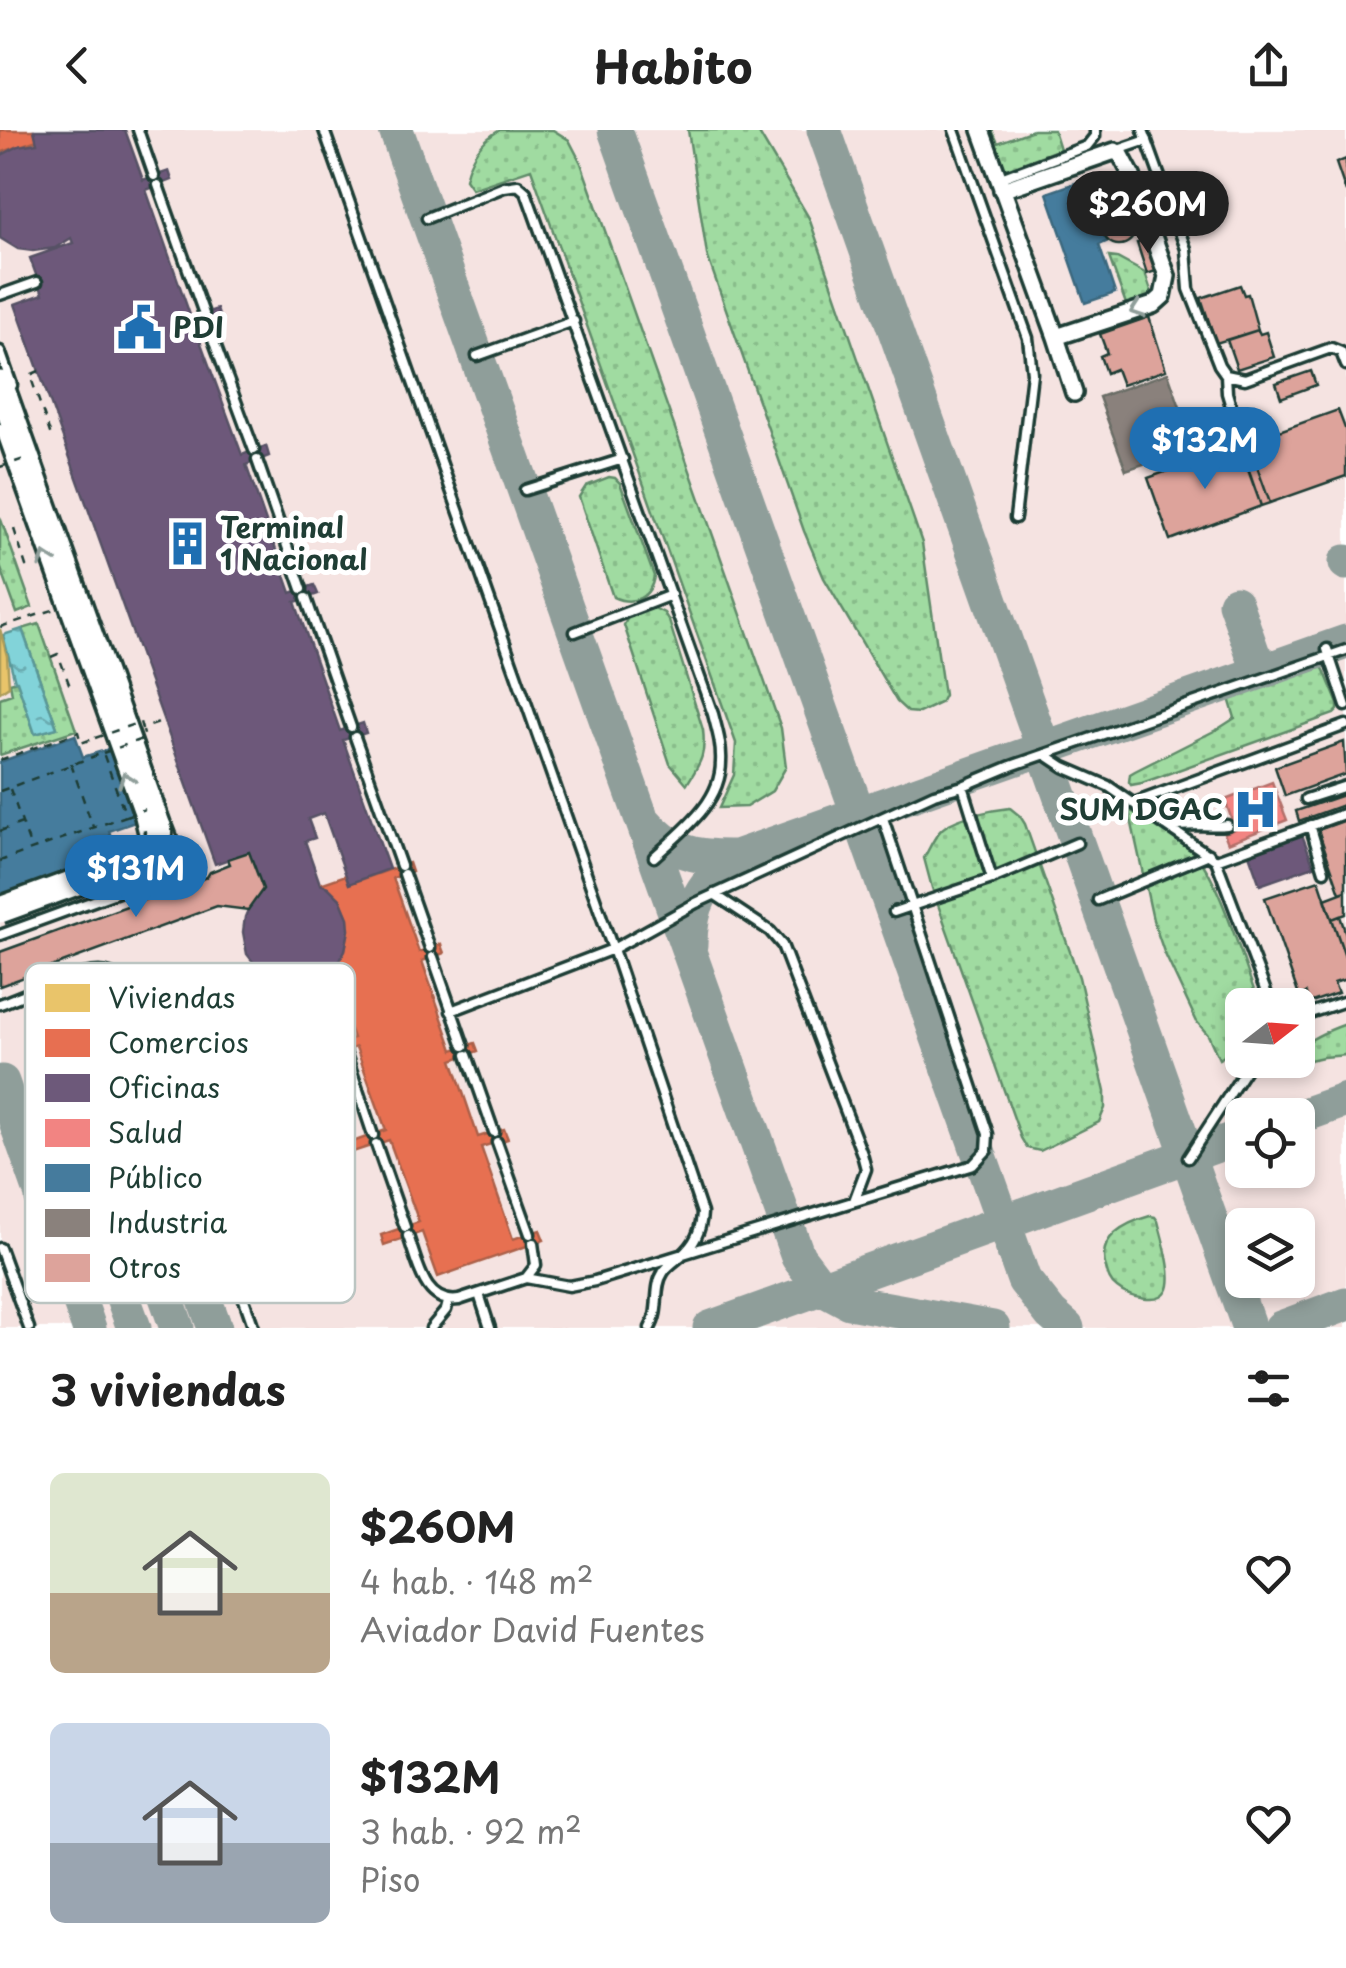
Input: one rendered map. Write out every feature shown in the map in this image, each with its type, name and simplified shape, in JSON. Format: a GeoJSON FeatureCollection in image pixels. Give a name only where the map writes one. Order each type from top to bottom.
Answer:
{"type":"FeatureCollection","features":[{"type":"Feature","properties":{"kind":"highway"},"geometry":{"type":"LineString","coordinates":[[0,910],[137,860],[156,846],[160,834],[132,734],[27,458],[6,386]]}},
{"type":"Feature","properties":{"kind":"street"},"geometry":{"type":"LineString","coordinates":[[980,130],[1074,394]]}},
{"type":"Feature","properties":{"kind":"street"},"geometry":{"type":"LineString","coordinates":[[1000,184],[1120,156],[1165,268],[1166,290],[1152,305],[1056,337]]}},
{"type":"Feature","properties":{"kind":"lane"},"geometry":{"type":"LineString","coordinates":[[138,130],[531,1239],[536,1265],[526,1278]]}},
{"type":"Feature","properties":{"kind":"lane"},"geometry":{"type":"LineString","coordinates":[[324,130],[613,948],[702,1213],[698,1236],[660,1277],[658,1310],[650,1328]]}},
{"type":"Feature","properties":{"kind":"lane"},"geometry":{"type":"LineString","coordinates":[[954,130],[1028,338],[1032,372],[1016,518]]}},
{"type":"Feature","properties":{"kind":"lane"},"geometry":{"type":"LineString","coordinates":[[1000,184],[1087,146],[1095,130]]}},
{"type":"Feature","properties":{"kind":"lane"},"geometry":{"type":"LineString","coordinates":[[1143,130],[1186,249],[1189,288],[1218,366],[1226,375],[1244,378],[1331,348],[1341,352],[1346,366]]}},
{"type":"Feature","properties":{"kind":"lane"},"geometry":{"type":"LineString","coordinates":[[1120,156],[1147,140]]}},
{"type":"Feature","properties":{"kind":"lane"},"geometry":{"type":"LineString","coordinates":[[427,218],[504,187],[521,186],[574,320],[720,741],[720,776],[706,808],[654,858]]}},
{"type":"Feature","properties":{"kind":"lane"},"geometry":{"type":"LineString","coordinates":[[0,295],[37,282]]}},
{"type":"Feature","properties":{"kind":"lane"},"geometry":{"type":"LineString","coordinates":[[477,356],[574,320]]}},
{"type":"Feature","properties":{"kind":"lane"},"geometry":{"type":"LineString","coordinates":[[0,351],[6,386]]}},
{"type":"Feature","properties":{"kind":"lane"},"geometry":{"type":"LineString","coordinates":[[1226,375],[1227,393],[1238,426]]}},
{"type":"Feature","properties":{"kind":"lane"},"geometry":{"type":"LineString","coordinates":[[0,428],[147,846],[139,871],[114,895]]}},
{"type":"Feature","properties":{"kind":"lane"},"geometry":{"type":"LineString","coordinates":[[525,490],[623,459]]}},
{"type":"Feature","properties":{"kind":"lane"},"geometry":{"type":"LineString","coordinates":[[575,632],[671,595]]}},
{"type":"Feature","properties":{"kind":"lane"},"geometry":{"type":"LineString","coordinates":[[0,935],[165,875],[179,856],[97,626]]}},
{"type":"Feature","properties":{"kind":"lane"},"geometry":{"type":"LineString","coordinates":[[451,1011],[613,948],[714,894],[934,794],[1328,652],[1346,650]]}},
{"type":"Feature","properties":{"kind":"lane"},"geometry":{"type":"LineString","coordinates":[[1328,652],[1346,706]]}},
{"type":"Feature","properties":{"kind":"lane"},"geometry":{"type":"LineString","coordinates":[[1134,803],[1346,724]]}},
{"type":"Feature","properties":{"kind":"lane"},"geometry":{"type":"LineString","coordinates":[[1046,755],[1108,786],[1213,857],[1264,988]]}},
{"type":"Feature","properties":{"kind":"lane"},"geometry":{"type":"LineString","coordinates":[[964,786],[992,878]]}},
{"type":"Feature","properties":{"kind":"lane"},"geometry":{"type":"LineString","coordinates":[[1306,799],[1346,786]]}},
{"type":"Feature","properties":{"kind":"lane"},"geometry":{"type":"LineString","coordinates":[[1098,900],[1346,812]]}},
{"type":"Feature","properties":{"kind":"lane"},"geometry":{"type":"LineString","coordinates":[[355,1083],[427,1288],[448,1302],[526,1278],[569,1286],[595,1281],[973,1165],[987,1150],[988,1134],[882,818]]}},
{"type":"Feature","properties":{"kind":"lane"},"geometry":{"type":"LineString","coordinates":[[1170,827],[1226,825]]}},
{"type":"Feature","properties":{"kind":"lane"},"geometry":{"type":"LineString","coordinates":[[1310,826],[1324,871]]}},
{"type":"Feature","properties":{"kind":"lane"},"geometry":{"type":"LineString","coordinates":[[894,912],[1077,843]]}},
{"type":"Feature","properties":{"kind":"lane"},"geometry":{"type":"LineString","coordinates":[[714,894],[770,931],[782,945],[862,1154],[866,1169],[854,1201]]}},
{"type":"Feature","properties":{"kind":"lane"},"geometry":{"type":"LineString","coordinates":[[0,1004],[25,995]]}},
{"type":"Feature","properties":{"kind":"lane"},"geometry":{"type":"LineString","coordinates":[[1315,1012],[1346,1001]]}},
{"type":"Feature","properties":{"kind":"lane"},"geometry":{"type":"LineString","coordinates":[[1188,1158],[1240,1078]]}},
{"type":"Feature","properties":{"kind":"lane"},"geometry":{"type":"LineString","coordinates":[[0,1248],[28,1328]]}},
{"type":"Feature","properties":{"kind":"lane"},"geometry":{"type":"LineString","coordinates":[[479,1294],[490,1328]]}},
{"type":"Feature","properties":{"kind":"lane"},"geometry":{"type":"LineString","coordinates":[[431,1328],[448,1302]]}},
{"type":"Feature","properties":{"kind":"lane"},"geometry":{"type":"LineString","coordinates":[[245,1303],[254,1328]]}},
{"type":"Feature","properties":{"kind":"path"},"geometry":{"type":"LineString","coordinates":[[39,371],[30,375],[51,436]]}},
{"type":"Feature","properties":{"kind":"path"},"geometry":{"type":"LineString","coordinates":[[0,467],[27,458]]}},
{"type":"Feature","properties":{"kind":"path"},"geometry":{"type":"LineString","coordinates":[[14,529],[26,566],[20,568]]}},
{"type":"Feature","properties":{"kind":"path"},"geometry":{"type":"LineString","coordinates":[[0,627],[63,607]]}},
{"type":"Feature","properties":{"kind":"path"},"geometry":{"type":"LineString","coordinates":[[52,657],[58,654],[71,689]]}},
{"type":"Feature","properties":{"kind":"path"},"geometry":{"type":"LineString","coordinates":[[0,791],[103,752],[164,721]]}},
{"type":"Feature","properties":{"kind":"path"},"geometry":{"type":"LineString","coordinates":[[0,760],[78,732],[82,743],[132,734]]}},
{"type":"Feature","properties":{"kind":"path"},"geometry":{"type":"LineString","coordinates":[[103,752],[126,816]]}},
{"type":"Feature","properties":{"kind":"path"},"geometry":{"type":"LineString","coordinates":[[71,764],[94,828]]}},
{"type":"Feature","properties":{"kind":"path"},"geometry":{"type":"LineString","coordinates":[[10,788],[32,850]]}},
{"type":"Feature","properties":{"kind":"path"},"geometry":{"type":"LineString","coordinates":[[0,861],[145,810]]}},
{"type":"Feature","properties":{"kind":"path"},"geometry":{"type":"LineString","coordinates":[[0,831],[22,823]]}},
{"type":"Feature","properties":{"kind":"shaded area"},"geometry":{"type":"Polygon","coordinates":[[[0,130],[1346,130],[1346,1328],[0,1328],[0,130]]]}},
{"type":"Feature","properties":{"kind":"green space"},"geometry":{"type":"Polygon","coordinates":[[[500,130],[553,130],[569,140],[581,163],[781,728],[786,767],[772,791],[746,807],[719,808],[734,775],[736,743],[531,169],[472,189],[465,179],[477,150],[500,130]]]}},
{"type":"Feature","properties":{"kind":"green space"},"geometry":{"type":"Polygon","coordinates":[[[688,130],[757,130],[809,218],[922,543],[944,695],[940,703],[919,713],[908,712],[897,702],[824,578],[804,531],[707,255],[688,130]]]}},
{"type":"Feature","properties":{"kind":"green space"},"geometry":{"type":"Polygon","coordinates":[[[992,130],[998,143],[1033,130],[1054,130],[1060,149],[1004,170],[990,135],[992,130]]]}},
{"type":"Feature","properties":{"kind":"green space"},"geometry":{"type":"Polygon","coordinates":[[[1109,257],[1145,273],[1153,297],[1126,304],[1109,257]]]}},
{"type":"Feature","properties":{"kind":"green space"},"geometry":{"type":"Polygon","coordinates":[[[609,477],[620,483],[654,576],[645,595],[634,600],[613,597],[579,497],[586,486],[609,477]]]}},
{"type":"Feature","properties":{"kind":"green space"},"geometry":{"type":"Polygon","coordinates":[[[0,517],[32,607],[17,613],[0,566],[0,517]]]}},
{"type":"Feature","properties":{"kind":"green space"},"geometry":{"type":"Polygon","coordinates":[[[654,608],[669,621],[703,730],[701,759],[687,784],[670,764],[624,625],[629,615],[654,608]]]}},
{"type":"Feature","properties":{"kind":"green space"},"geometry":{"type":"Polygon","coordinates":[[[39,624],[76,730],[0,755],[0,698],[12,694],[10,683],[17,681],[35,734],[57,728],[22,629],[39,624]]]}},
{"type":"Feature","properties":{"kind":"green space"},"geometry":{"type":"Polygon","coordinates":[[[1317,667],[1324,670],[1338,704],[1334,714],[1142,783],[1129,782],[1130,774],[1235,718],[1229,698],[1317,667]]]}},
{"type":"Feature","properties":{"kind":"green space"},"geometry":{"type":"Polygon","coordinates":[[[1010,808],[1025,824],[1079,977],[1105,1092],[1105,1108],[1099,1122],[1040,1151],[1027,1148],[1021,1138],[924,858],[947,825],[1010,808]]]}},
{"type":"Feature","properties":{"kind":"green space"},"geometry":{"type":"Polygon","coordinates":[[[1129,810],[1195,854],[1212,880],[1236,938],[1253,988],[1225,988],[1225,1056],[1219,1059],[1197,1022],[1153,920],[1129,810]]]}},
{"type":"Feature","properties":{"kind":"green space"},"geometry":{"type":"Polygon","coordinates":[[[1346,1024],[1346,1055],[1315,1059],[1315,1038],[1346,1024]]]}},
{"type":"Feature","properties":{"kind":"green space"},"geometry":{"type":"Polygon","coordinates":[[[1150,1216],[1158,1221],[1170,1276],[1163,1296],[1151,1299],[1128,1294],[1115,1286],[1104,1257],[1115,1233],[1150,1216]]]}},
{"type":"Feature","properties":{"kind":"water"},"geometry":{"type":"Polygon","coordinates":[[[22,629],[57,728],[35,734],[3,635],[22,629]]]}},
{"type":"Feature","properties":{"kind":"building: Viviendas"},"geometry":{"type":"Polygon","coordinates":[[[0,629],[9,686],[0,692],[0,629]]]}},
{"type":"Feature","properties":{"kind":"building: Comercios"},"geometry":{"type":"Polygon","coordinates":[[[0,130],[34,130],[37,140],[0,153],[0,130]]]}},
{"type":"Feature","properties":{"kind":"building: Comercios"},"geometry":{"type":"Polygon","coordinates":[[[409,863],[412,872],[393,878],[419,952],[441,944],[444,953],[422,961],[453,1050],[475,1043],[478,1051],[452,1060],[478,1137],[504,1129],[508,1139],[481,1147],[513,1239],[540,1230],[544,1240],[438,1277],[422,1232],[384,1245],[381,1235],[419,1222],[389,1140],[355,1151],[355,1141],[386,1130],[355,1047],[355,963],[335,963],[345,950],[348,918],[340,899],[320,884],[346,875],[349,884],[409,863]]]}},
{"type":"Feature","properties":{"kind":"building: Oficinas","name":"Terminal 1 Nacional"},"geometry":{"type":"Polygon","coordinates":[[[34,130],[125,130],[143,180],[169,171],[172,180],[146,190],[191,318],[217,309],[220,319],[195,327],[242,455],[266,446],[269,456],[246,465],[291,593],[314,585],[318,594],[295,602],[340,731],[363,723],[366,733],[343,740],[389,869],[349,884],[324,813],[308,819],[315,838],[305,841],[320,884],[340,899],[348,918],[345,950],[337,963],[254,963],[247,954],[245,917],[263,889],[249,852],[215,864],[15,304],[43,294],[30,258],[73,243],[71,238],[55,248],[33,251],[18,249],[0,238],[0,156],[19,146],[37,143],[34,130]]]}},
{"type":"Feature","properties":{"kind":"building: Oficinas"},"geometry":{"type":"Polygon","coordinates":[[[1302,835],[1314,866],[1260,885],[1249,854],[1302,835]]]}},
{"type":"Feature","properties":{"kind":"building: Salud","name":"SUM DGAC"},"geometry":{"type":"Polygon","coordinates":[[[1272,782],[1287,820],[1228,843],[1224,833],[1235,829],[1225,800],[1272,782]]]}},
{"type":"Feature","properties":{"kind":"building: Público"},"geometry":{"type":"Polygon","coordinates":[[[1078,182],[1093,229],[1104,225],[1103,235],[1108,241],[1099,245],[1115,293],[1085,303],[1047,193],[1078,182]]]}},
{"type":"Feature","properties":{"kind":"building: Público"},"geometry":{"type":"Polygon","coordinates":[[[75,735],[83,757],[109,749],[135,822],[109,831],[117,855],[0,897],[0,762],[75,735]]]}},
{"type":"Feature","properties":{"kind":"building: Industria"},"geometry":{"type":"Polygon","coordinates":[[[1168,373],[1194,447],[1126,470],[1099,397],[1168,373]]]}},
{"type":"Feature","properties":{"kind":"building: Otros"},"geometry":{"type":"Polygon","coordinates":[[[1346,159],[1346,192],[1336,163],[1346,159]]]}},
{"type":"Feature","properties":{"kind":"building: Otros"},"geometry":{"type":"Polygon","coordinates":[[[1124,176],[1134,206],[1124,209],[1114,180],[1124,176]]]}},
{"type":"Feature","properties":{"kind":"building: Otros"},"geometry":{"type":"Polygon","coordinates":[[[1119,213],[1130,218],[1135,229],[1130,240],[1119,245],[1108,240],[1103,229],[1108,218],[1119,213]]]}},
{"type":"Feature","properties":{"kind":"building: Otros"},"geometry":{"type":"Polygon","coordinates":[[[1149,239],[1159,270],[1147,274],[1137,243],[1149,239]]]}},
{"type":"Feature","properties":{"kind":"building: Otros"},"geometry":{"type":"Polygon","coordinates":[[[1240,285],[1244,295],[1248,294],[1258,330],[1216,343],[1201,298],[1240,285]]]}},
{"type":"Feature","properties":{"kind":"building: Otros"},"geometry":{"type":"Polygon","coordinates":[[[1149,317],[1166,370],[1122,385],[1116,369],[1106,373],[1100,356],[1107,353],[1100,334],[1149,317]]]}},
{"type":"Feature","properties":{"kind":"building: Otros"},"geometry":{"type":"Polygon","coordinates":[[[1258,330],[1260,334],[1266,332],[1274,357],[1237,369],[1227,340],[1258,330]]]}},
{"type":"Feature","properties":{"kind":"building: Otros"},"geometry":{"type":"Polygon","coordinates":[[[1311,371],[1316,385],[1281,398],[1276,383],[1311,371]]]}},
{"type":"Feature","properties":{"kind":"building: Otros"},"geometry":{"type":"Polygon","coordinates":[[[1338,410],[1346,431],[1346,476],[1270,503],[1248,442],[1338,410]]]}},
{"type":"Feature","properties":{"kind":"building: Otros"},"geometry":{"type":"Polygon","coordinates":[[[1247,439],[1270,503],[1261,506],[1238,442],[1247,439]]]}},
{"type":"Feature","properties":{"kind":"building: Otros"},"geometry":{"type":"Polygon","coordinates":[[[1240,445],[1261,506],[1170,540],[1148,478],[1240,445]]]}},
{"type":"Feature","properties":{"kind":"building: Otros"},"geometry":{"type":"Polygon","coordinates":[[[1344,742],[1346,774],[1285,796],[1275,767],[1344,742]]]}},
{"type":"Feature","properties":{"kind":"building: Otros"},"geometry":{"type":"Polygon","coordinates":[[[1343,795],[1346,804],[1299,821],[1296,811],[1343,795]]]}},
{"type":"Feature","properties":{"kind":"building: Otros"},"geometry":{"type":"Polygon","coordinates":[[[1346,820],[1346,891],[1340,893],[1318,830],[1346,820]]]}},
{"type":"Feature","properties":{"kind":"building: Otros"},"geometry":{"type":"Polygon","coordinates":[[[249,852],[263,889],[248,910],[217,906],[62,963],[25,963],[25,977],[0,986],[0,952],[207,877],[230,864],[228,859],[249,852]]]}},
{"type":"Feature","properties":{"kind":"building: Otros"},"geometry":{"type":"Polygon","coordinates":[[[1319,880],[1346,960],[1346,979],[1334,983],[1338,993],[1315,1001],[1315,988],[1296,988],[1265,898],[1319,880]]]}},
{"type":"Feature","properties":{"kind":"building: Otros"},"geometry":{"type":"Polygon","coordinates":[[[1346,891],[1346,914],[1332,919],[1325,899],[1346,891]]]}},
{"type":"Feature","properties":{"kind":"building: Otros"},"geometry":{"type":"Polygon","coordinates":[[[1340,916],[1346,934],[1346,960],[1332,919],[1340,916]]]}},
{"type":"Feature","properties":{"kind":"taxiway"},"geometry":{"type":"LineString","coordinates":[[396,130],[798,1257],[821,1287],[849,1302],[993,1328]]}},
{"type":"Feature","properties":{"kind":"taxiway"},"geometry":{"type":"LineString","coordinates":[[615,130],[1024,1280],[1067,1328]]}},
{"type":"Feature","properties":{"kind":"taxiway"},"geometry":{"type":"LineString","coordinates":[[824,130],[1249,1328]]}},
{"type":"Feature","properties":{"kind":"taxiway"},"geometry":{"type":"LineString","coordinates":[[1235,603],[1254,657],[1269,669]]}},
{"type":"Feature","properties":{"kind":"taxiway"},"geometry":{"type":"LineString","coordinates":[[643,820],[663,840],[684,851],[736,857],[1346,642]]}},
{"type":"Feature","properties":{"kind":"taxiway"},"geometry":{"type":"LineString","coordinates":[[690,945],[693,917],[701,895],[715,875],[736,857]]}},
{"type":"Feature","properties":{"kind":"taxiway"},"geometry":{"type":"LineString","coordinates":[[2,1082],[25,1147]]}},
{"type":"Feature","properties":{"kind":"taxiway"},"geometry":{"type":"LineString","coordinates":[[1315,1111],[1346,1100]]}},
{"type":"Feature","properties":{"kind":"taxiway"},"geometry":{"type":"LineString","coordinates":[[710,1328],[1225,1142]]}},
{"type":"Feature","properties":{"kind":"taxiway"},"geometry":{"type":"LineString","coordinates":[[80,1303],[89,1328]]}},
{"type":"Feature","properties":{"kind":"taxiway"},"geometry":{"type":"LineString","coordinates":[[125,1303],[134,1328]]}},
{"type":"Feature","properties":{"kind":"taxiway"},"geometry":{"type":"LineString","coordinates":[[168,1303],[177,1328]]}},
{"type":"Feature","properties":{"kind":"taxiway"},"geometry":{"type":"LineString","coordinates":[[206,1303],[215,1328]]}},
{"type":"Feature","properties":{"kind":"taxiway"},"geometry":{"type":"LineString","coordinates":[[1281,1328],[1346,1304]]}},
{"type":"Feature","properties":{"kind":"place","name":"PDI"},"geometry":{"type":"Point","coordinates":[140,328]}},
{"type":"Feature","properties":{"kind":"place","name":"Terminal 1 Nacional"},"geometry":{"type":"Point","coordinates":[187,544]}},
{"type":"Feature","properties":{"kind":"place","name":"SUM DGAC"},"geometry":{"type":"Point","coordinates":[1256,810]}}]}
